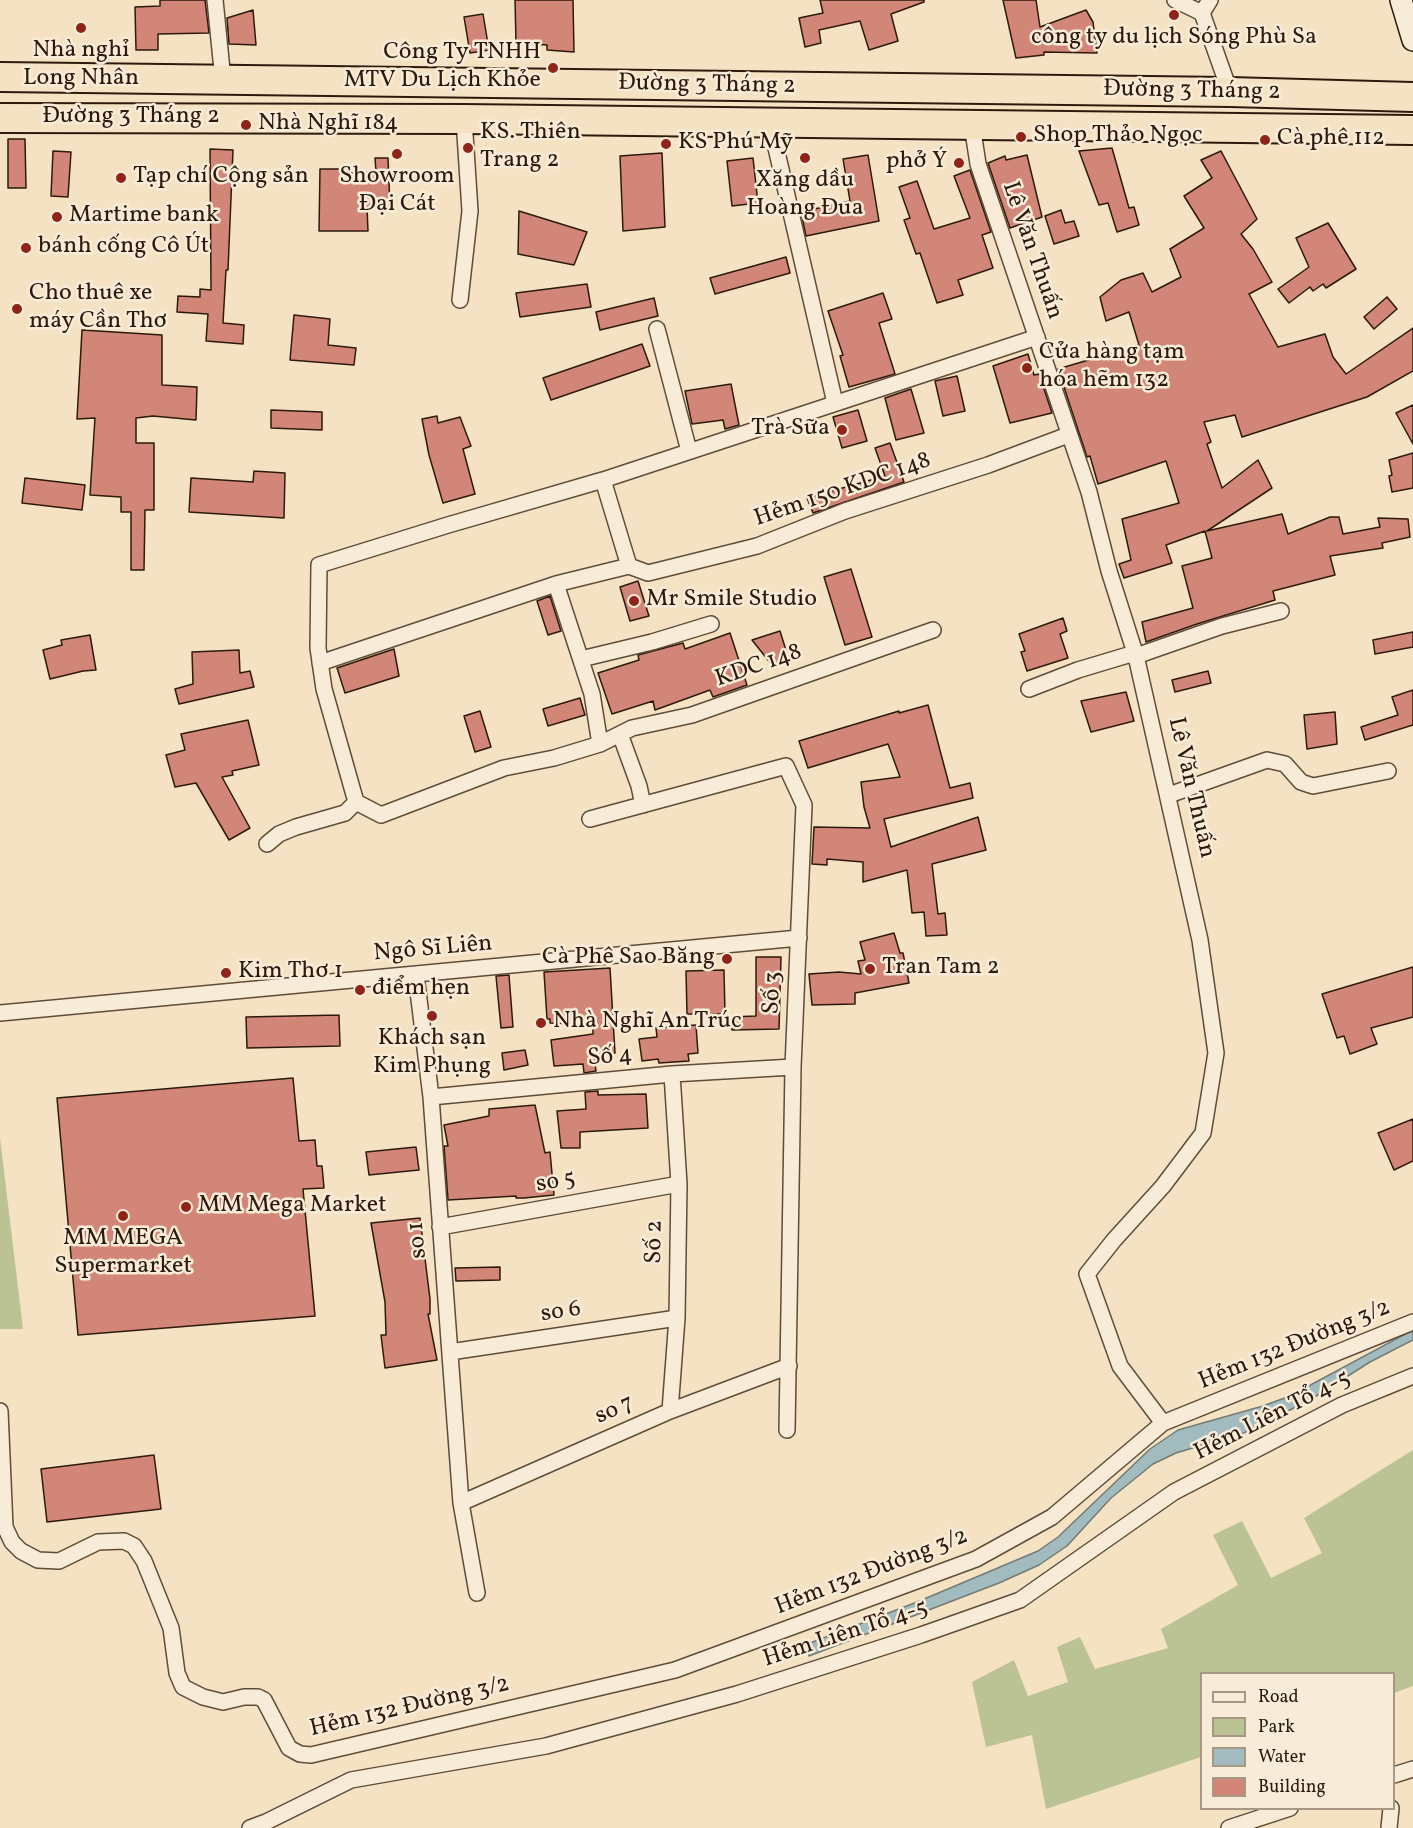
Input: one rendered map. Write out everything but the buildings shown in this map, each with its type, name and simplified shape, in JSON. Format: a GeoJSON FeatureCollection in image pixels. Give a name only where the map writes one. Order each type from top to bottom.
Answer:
{"type":"FeatureCollection","features":[{"type":"Feature","properties":{"kind":"highway","name":"Đường 3 Tháng 2"},"geometry":{"type":"LineString","coordinates":[[0,77],[1230,92],[1413,97]]}},
{"type":"Feature","properties":{"kind":"highway"},"geometry":{"type":"LineString","coordinates":[[591,84],[594,122]]}},
{"type":"Feature","properties":{"kind":"highway"},"geometry":{"type":"LineString","coordinates":[[667,86],[668,121]]}},
{"type":"Feature","properties":{"kind":"highway","name":"Đường 3 Tháng 2"},"geometry":{"type":"LineString","coordinates":[[0,118],[465,119],[1413,130]]}},
{"type":"Feature","properties":{"kind":"street"},"geometry":{"type":"LineString","coordinates":[[215,0],[223,80]]}},
{"type":"Feature","properties":{"kind":"street"},"geometry":{"type":"LineString","coordinates":[[1175,0],[1206,6],[1230,92]]}},
{"type":"Feature","properties":{"kind":"street"},"geometry":{"type":"LineString","coordinates":[[1401,0],[1413,40]]}},
{"type":"Feature","properties":{"kind":"street"},"geometry":{"type":"LineString","coordinates":[[460,300],[470,211],[465,119]]}},
{"type":"Feature","properties":{"kind":"street"},"geometry":{"type":"LineString","coordinates":[[770,122],[835,402]]}},
{"type":"Feature","properties":{"kind":"street","name":"Lê Văn Thuấn"},"geometry":{"type":"LineString","coordinates":[[972,125],[978,164],[1089,492],[1109,571],[1136,656],[1200,940],[1216,1053],[1203,1133],[1163,1186],[1087,1274],[1120,1366],[1163,1423]]}},
{"type":"Feature","properties":{"kind":"street"},"geometry":{"type":"LineString","coordinates":[[657,329],[689,451]]}},
{"type":"Feature","properties":{"kind":"street"},"geometry":{"type":"LineString","coordinates":[[267,844],[279,834],[296,827],[345,813],[357,802],[324,689],[318,648],[319,565],[603,480],[1037,337]]}},
{"type":"Feature","properties":{"kind":"street","name":"Hẻm 150 KDC 148"},"geometry":{"type":"LineString","coordinates":[[629,566],[648,573],[757,546],[845,511],[988,465],[1068,435]]}},
{"type":"Feature","properties":{"kind":"street"},"geometry":{"type":"LineString","coordinates":[[320,663],[556,584],[629,566],[603,480]]}},
{"type":"Feature","properties":{"kind":"street"},"geometry":{"type":"LineString","coordinates":[[556,584],[592,694],[600,744]]}},
{"type":"Feature","properties":{"kind":"street"},"geometry":{"type":"LineString","coordinates":[[1029,688],[1128,655],[1136,656],[1222,626],[1281,611]]}},
{"type":"Feature","properties":{"kind":"street"},"geometry":{"type":"LineString","coordinates":[[581,659],[652,642],[711,624]]}},
{"type":"Feature","properties":{"kind":"street","name":"KDC 148"},"geometry":{"type":"LineString","coordinates":[[357,802],[381,815],[504,768],[554,758],[600,744],[632,728],[692,715],[933,630]]}},
{"type":"Feature","properties":{"kind":"street"},"geometry":{"type":"LineString","coordinates":[[620,734],[639,786],[643,805]]}},
{"type":"Feature","properties":{"kind":"street"},"geometry":{"type":"LineString","coordinates":[[1169,795],[1268,760],[1285,764],[1307,786],[1388,771]]}},
{"type":"Feature","properties":{"kind":"street","name":"Số 3"},"geometry":{"type":"LineString","coordinates":[[590,819],[786,765],[804,805],[793,1067],[787,1430]]}},
{"type":"Feature","properties":{"kind":"street","name":"Ngô Sĩ Liên"},"geometry":{"type":"LineString","coordinates":[[0,1013],[799,938]]}},
{"type":"Feature","properties":{"kind":"street","name":"so 1"},"geometry":{"type":"LineString","coordinates":[[416,975],[430,1097],[461,1503],[477,1593]]}},
{"type":"Feature","properties":{"kind":"street","name":"Số 4"},"geometry":{"type":"LineString","coordinates":[[430,1097],[672,1074],[793,1067]]}},
{"type":"Feature","properties":{"kind":"street","name":"Số 2"},"geometry":{"type":"LineString","coordinates":[[670,1411],[677,1318],[679,1184],[672,1074]]}},
{"type":"Feature","properties":{"kind":"street","name":"so 5"},"geometry":{"type":"LineString","coordinates":[[440,1227],[679,1184]]}},
{"type":"Feature","properties":{"kind":"street","name":"so 6"},"geometry":{"type":"LineString","coordinates":[[450,1352],[677,1318]]}},
{"type":"Feature","properties":{"kind":"street","name":"Hẻm 132 Đường 3/2"},"geometry":{"type":"LineString","coordinates":[[0,1411],[4,1527],[12,1542],[21,1551],[38,1560],[59,1561],[98,1542],[124,1541],[134,1546],[144,1561],[171,1628],[177,1673],[183,1687],[203,1697],[223,1702],[244,1697],[258,1697],[264,1700],[289,1748],[300,1755],[311,1755],[675,1670],[976,1559],[1052,1517],[1163,1423],[1413,1322]]}},
{"type":"Feature","properties":{"kind":"street","name":"so 7"},"geometry":{"type":"LineString","coordinates":[[461,1503],[670,1411],[789,1366]]}},
{"type":"Feature","properties":{"kind":"street","name":"Hẻm Liên Tổ 4-5"},"geometry":{"type":"LineString","coordinates":[[250,1828],[351,1780],[546,1746],[737,1694],[921,1635],[1020,1599],[1174,1492],[1342,1405],[1413,1376]]}},
{"type":"Feature","properties":{"kind":"street"},"geometry":{"type":"LineString","coordinates":[[1395,1775],[1413,1769]]}},
{"type":"Feature","properties":{"kind":"street"},"geometry":{"type":"LineString","coordinates":[[1229,1828],[1284,1810]]}},
{"type":"Feature","properties":{"kind":"street"},"geometry":{"type":"LineString","coordinates":[[1278,1828],[1284,1810]]}},
{"type":"Feature","properties":{"kind":"street"},"geometry":{"type":"LineString","coordinates":[[1389,1828],[1391,1810]]}},
{"type":"Feature","properties":{"kind":"green space"},"geometry":{"type":"Polygon","coordinates":[[[0,1138],[23,1329],[0,1329],[0,1138]]]}},
{"type":"Feature","properties":{"kind":"green space"},"geometry":{"type":"Polygon","coordinates":[[[1413,1450],[1413,1686],[1395,1693],[1395,1672],[1200,1672],[1200,1757],[1046,1809],[1032,1735],[986,1747],[972,1682],[1014,1660],[1028,1696],[1068,1682],[1057,1647],[1080,1637],[1095,1669],[1168,1648],[1161,1629],[1238,1585],[1213,1535],[1242,1521],[1271,1578],[1322,1553],[1304,1518],[1413,1450]]]}},
{"type":"Feature","properties":{"kind":"water"},"geometry":{"type":"Polygon","coordinates":[[[1413,1330],[1413,1340],[1370,1362],[1318,1395],[1253,1430],[1176,1453],[1153,1464],[1111,1498],[1067,1546],[1039,1565],[999,1583],[809,1656],[805,1645],[917,1602],[1038,1551],[1058,1537],[1150,1449],[1178,1430],[1290,1396],[1413,1330]]]}},
{"type":"Feature","properties":{"kind":"place","name":"công ty du lịch Sóng Phù Sa"},"geometry":{"type":"Point","coordinates":[1174,15]}},
{"type":"Feature","properties":{"kind":"place","name":"Nhà nghỉ Long Nhân"},"geometry":{"type":"Point","coordinates":[81,28]}},
{"type":"Feature","properties":{"kind":"place","name":"Công Ty TNHH MTV Du Lịch Khỏe"},"geometry":{"type":"Point","coordinates":[553,68]}},
{"type":"Feature","properties":{"kind":"place","name":"Nhà Nghĩ 184"},"geometry":{"type":"Point","coordinates":[246,125]}},
{"type":"Feature","properties":{"kind":"place","name":"Shop Thảo Ngọc"},"geometry":{"type":"Point","coordinates":[1021,137]}},
{"type":"Feature","properties":{"kind":"place","name":"Cà phê 112"},"geometry":{"type":"Point","coordinates":[1265,140]}},
{"type":"Feature","properties":{"kind":"place","name":"KS Phú Mỹ"},"geometry":{"type":"Point","coordinates":[666,144]}},
{"type":"Feature","properties":{"kind":"place","name":"KS. Thiên Trang 2"},"geometry":{"type":"Point","coordinates":[468,148]}},
{"type":"Feature","properties":{"kind":"place","name":"Showroom Đại Cát"},"geometry":{"type":"Point","coordinates":[397,154]}},
{"type":"Feature","properties":{"kind":"place","name":"Xăng dầu Hoàng Đua"},"geometry":{"type":"Point","coordinates":[805,158]}},
{"type":"Feature","properties":{"kind":"place","name":"phở Ý"},"geometry":{"type":"Point","coordinates":[959,163]}},
{"type":"Feature","properties":{"kind":"place","name":"Tạp chí Cộng sản"},"geometry":{"type":"Point","coordinates":[121,178]}},
{"type":"Feature","properties":{"kind":"place","name":"Martime bank"},"geometry":{"type":"Point","coordinates":[57,217]}},
{"type":"Feature","properties":{"kind":"place","name":"bánh cống Cô Út"},"geometry":{"type":"Point","coordinates":[26,248]}},
{"type":"Feature","properties":{"kind":"place","name":"Cho thuê xe máy Cần Thơ"},"geometry":{"type":"Point","coordinates":[17,309]}},
{"type":"Feature","properties":{"kind":"place","name":"Cửa hàng tạm hóa hẽm 132"},"geometry":{"type":"Point","coordinates":[1027,368]}},
{"type":"Feature","properties":{"kind":"place","name":"Trà Sữa"},"geometry":{"type":"Point","coordinates":[842,430]}},
{"type":"Feature","properties":{"kind":"place","name":"Mr Smile Studio"},"geometry":{"type":"Point","coordinates":[634,601]}},
{"type":"Feature","properties":{"kind":"place","name":"Cà Phê Sao Băng"},"geometry":{"type":"Point","coordinates":[727,959]}},
{"type":"Feature","properties":{"kind":"place","name":"Tran Tam 2"},"geometry":{"type":"Point","coordinates":[870,969]}},
{"type":"Feature","properties":{"kind":"place","name":"Kim Thơ 1"},"geometry":{"type":"Point","coordinates":[226,973]}},
{"type":"Feature","properties":{"kind":"place","name":"điểm hẹn"},"geometry":{"type":"Point","coordinates":[360,990]}},
{"type":"Feature","properties":{"kind":"place","name":"Khách sạn Kim Phụng"},"geometry":{"type":"Point","coordinates":[432,1016]}},
{"type":"Feature","properties":{"kind":"place","name":"Nhà Nghĩ An Trúc"},"geometry":{"type":"Point","coordinates":[541,1023]}},
{"type":"Feature","properties":{"kind":"place","name":"MM Mega Market"},"geometry":{"type":"Point","coordinates":[186,1207]}},
{"type":"Feature","properties":{"kind":"place","name":"MM MEGA Supermarket"},"geometry":{"type":"Point","coordinates":[123,1216]}}]}
